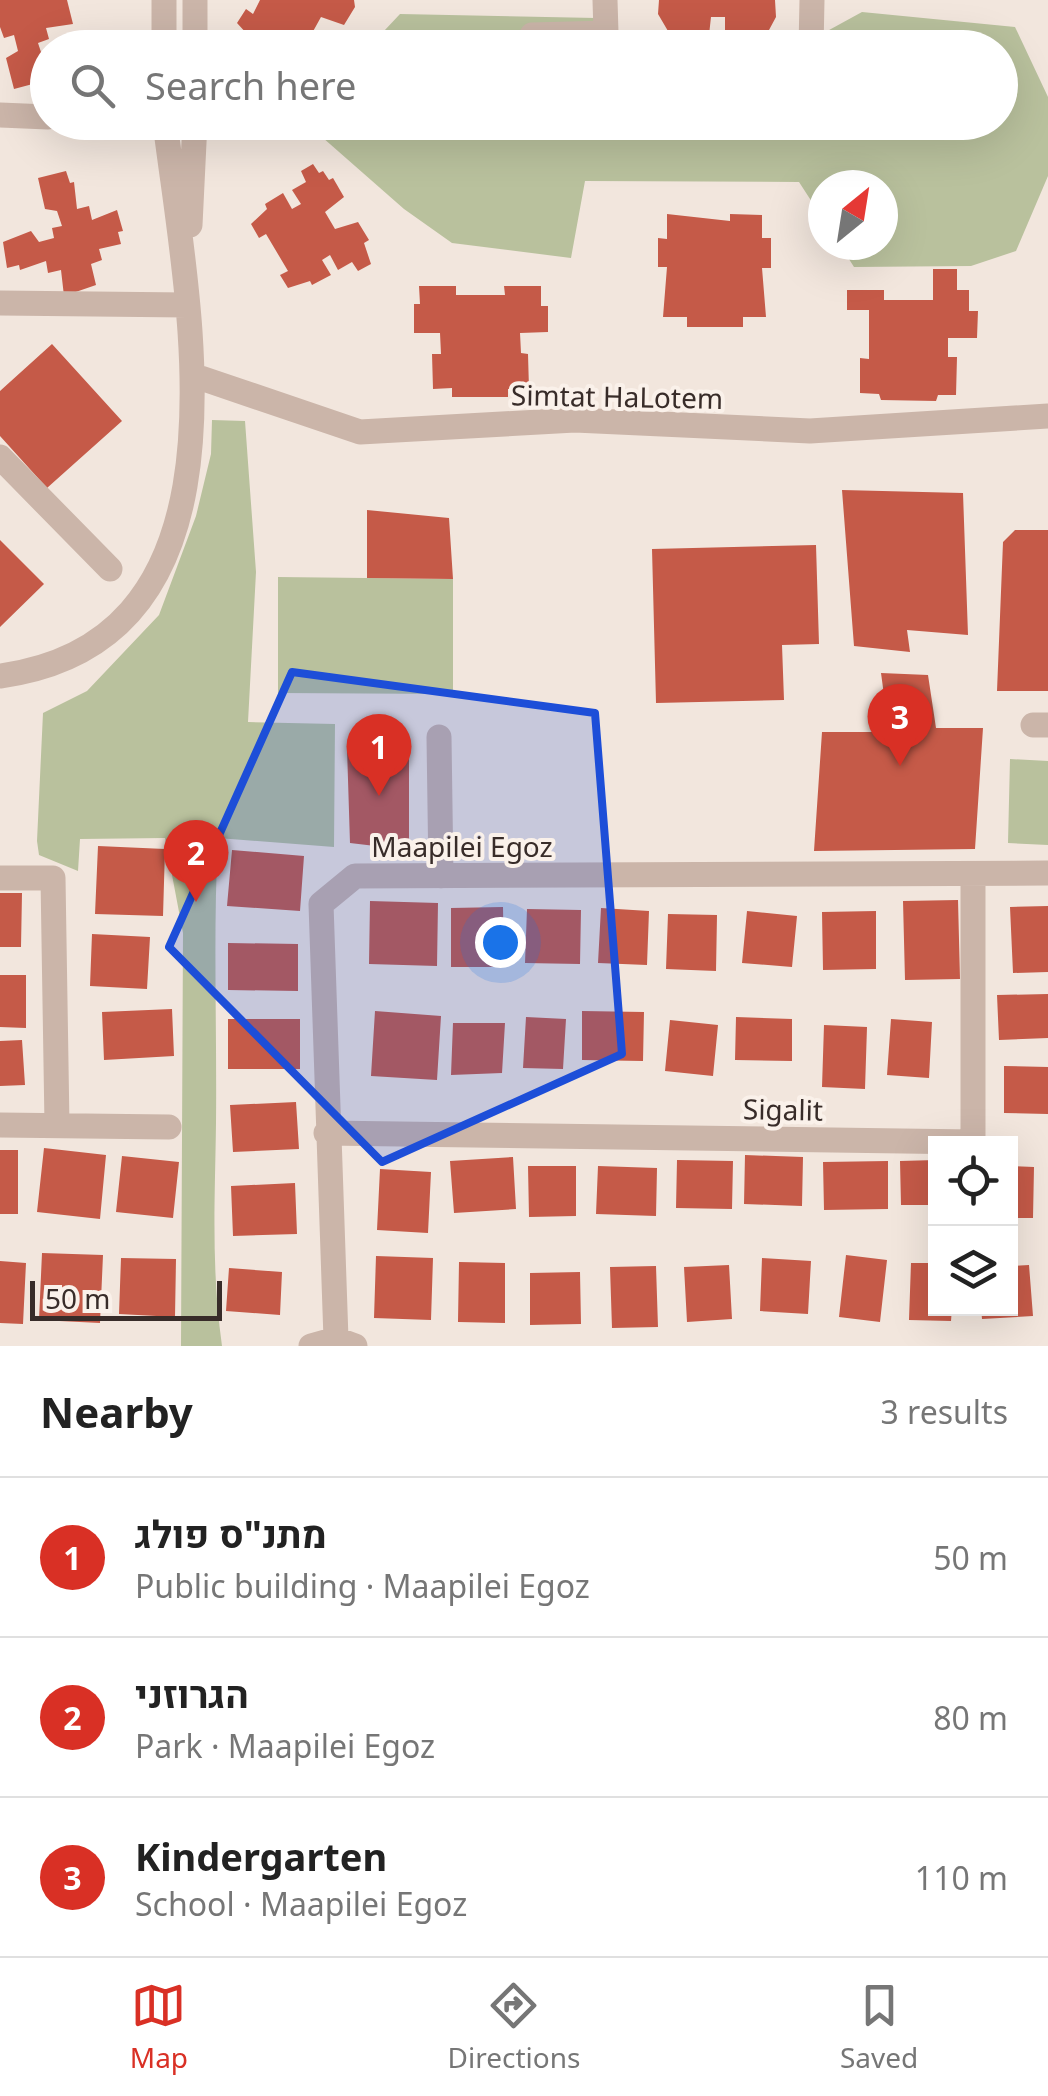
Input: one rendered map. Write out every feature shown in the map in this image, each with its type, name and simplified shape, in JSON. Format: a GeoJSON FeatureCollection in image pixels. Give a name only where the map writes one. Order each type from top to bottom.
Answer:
{"type":"FeatureCollection","features":[{"type":"Feature","properties":{"kind":"street"},"geometry":{"type":"LineString","coordinates":[[164,0],[164,30]]}},
{"type":"Feature","properties":{"kind":"street"},"geometry":{"type":"LineString","coordinates":[[195,0],[195,30]]}},
{"type":"Feature","properties":{"kind":"street"},"geometry":{"type":"LineString","coordinates":[[605,0],[606,30]]}},
{"type":"Feature","properties":{"kind":"street"},"geometry":{"type":"LineString","coordinates":[[811,30],[812,0]]}},
{"type":"Feature","properties":{"kind":"street"},"geometry":{"type":"LineString","coordinates":[[0,115],[30,116]]}},
{"type":"Feature","properties":{"kind":"street"},"geometry":{"type":"LineString","coordinates":[[0,676],[61,660],[97,644],[133,612],[175,533],[190,456],[195,376],[168,140]]}},
{"type":"Feature","properties":{"kind":"street"},"geometry":{"type":"LineString","coordinates":[[187,305],[194,140]]}},
{"type":"Feature","properties":{"kind":"street"},"geometry":{"type":"LineString","coordinates":[[0,304],[187,305]]}},
{"type":"Feature","properties":{"kind":"street","name":"Simtat HaLotem"},"geometry":{"type":"LineString","coordinates":[[195,376],[360,432],[576,420],[810,430],[1048,416]]}},
{"type":"Feature","properties":{"kind":"street"},"geometry":{"type":"LineString","coordinates":[[0,457],[110,568]]}},
{"type":"Feature","properties":{"kind":"street"},"geometry":{"type":"LineString","coordinates":[[438,737],[441,876]]}},
{"type":"Feature","properties":{"kind":"street","name":"Maapilei Egoz"},"geometry":{"type":"LineString","coordinates":[[334,1344],[322,904],[355,876],[1048,873]]}},
{"type":"Feature","properties":{"kind":"street","name":"Sigalit"},"geometry":{"type":"LineString","coordinates":[[326,1133],[972,1142],[973,874]]}},
{"type":"Feature","properties":{"kind":"street"},"geometry":{"type":"LineString","coordinates":[[0,878],[52,878],[57,1125]]}},
{"type":"Feature","properties":{"kind":"street"},"geometry":{"type":"LineString","coordinates":[[0,1125],[169,1127]]}},
{"type":"Feature","properties":{"kind":"highlighted area"},"geometry":{"type":"Polygon","coordinates":[[[292,672],[595,713],[622,1054],[382,1162],[169,947],[292,672]]]}},
{"type":"Feature","properties":{"kind":"green space"},"geometry":{"type":"Polygon","coordinates":[[[862,12],[1016,30],[829,30],[862,12]]]}},
{"type":"Feature","properties":{"kind":"green space"},"geometry":{"type":"Polygon","coordinates":[[[400,14],[596,18],[613,30],[385,30],[400,14]]]}},
{"type":"Feature","properties":{"kind":"green space"},"geometry":{"type":"Polygon","coordinates":[[[1018,33],[1048,97],[1048,176],[1016,251],[971,266],[854,267],[850,260],[898,260],[898,170],[808,170],[808,196],[799,182],[585,181],[571,258],[452,243],[404,209],[325,140],[1018,140],[1018,33]]]}},
{"type":"Feature","properties":{"kind":"green space"},"geometry":{"type":"Polygon","coordinates":[[[212,420],[245,421],[256,572],[248,722],[335,724],[334,847],[218,838],[214,1234],[222,1346],[181,1346],[183,933],[165,838],[80,839],[78,871],[39,855],[37,841],[43,713],[87,691],[159,615],[196,516],[211,454],[212,420]]]}},
{"type":"Feature","properties":{"kind":"green space"},"geometry":{"type":"Polygon","coordinates":[[[278,577],[453,579],[453,694],[278,693],[278,577]]]}},
{"type":"Feature","properties":{"kind":"green space"},"geometry":{"type":"Polygon","coordinates":[[[1010,759],[1048,761],[1048,845],[1008,843],[1010,759]]]}},
{"type":"Feature","properties":{"kind":"building"},"geometry":{"type":"Polygon","coordinates":[[[0,0],[67,0],[73,24],[30,30],[30,85],[14,89],[6,58],[18,51],[14,35],[4,38],[0,0]]]}},
{"type":"Feature","properties":{"kind":"building"},"geometry":{"type":"Polygon","coordinates":[[[260,0],[354,0],[355,7],[344,25],[321,17],[314,30],[243,30],[237,23],[246,9],[253,14],[260,0]]]}},
{"type":"Feature","properties":{"kind":"building"},"geometry":{"type":"Polygon","coordinates":[[[659,0],[775,0],[776,17],[769,30],[725,30],[725,17],[711,17],[710,30],[667,30],[658,14],[659,0]]]}},
{"type":"Feature","properties":{"kind":"building"},"geometry":{"type":"Polygon","coordinates":[[[313,164],[329,180],[333,178],[344,197],[325,212],[335,229],[358,222],[369,240],[364,243],[371,264],[358,271],[352,262],[338,270],[330,255],[322,260],[331,275],[312,285],[310,281],[288,288],[280,275],[288,271],[266,234],[259,238],[251,224],[267,209],[265,204],[283,193],[292,209],[301,204],[292,190],[306,182],[301,171],[313,164]]]}},
{"type":"Feature","properties":{"kind":"building"},"geometry":{"type":"Polygon","coordinates":[[[66,171],[70,183],[74,182],[77,209],[89,206],[92,220],[117,210],[123,231],[118,232],[121,244],[99,249],[102,260],[91,264],[96,285],[64,296],[61,270],[48,273],[46,261],[20,270],[19,265],[7,268],[3,242],[31,231],[39,242],[54,238],[52,228],[62,226],[57,211],[45,209],[38,178],[66,171]]]}},
{"type":"Feature","properties":{"kind":"building"},"geometry":{"type":"Polygon","coordinates":[[[667,214],[730,221],[730,214],[762,215],[762,238],[771,238],[771,268],[762,268],[766,317],[743,317],[743,327],[687,327],[687,317],[663,317],[667,267],[658,267],[658,238],[667,239],[667,214]]]}},
{"type":"Feature","properties":{"kind":"building"},"geometry":{"type":"Polygon","coordinates":[[[933,269],[957,269],[957,290],[969,290],[969,311],[978,311],[977,338],[948,338],[948,357],[957,357],[956,395],[938,395],[936,401],[881,400],[879,394],[860,393],[860,358],[869,359],[869,310],[847,310],[847,290],[884,290],[884,300],[933,300],[933,269]]]}},
{"type":"Feature","properties":{"kind":"building"},"geometry":{"type":"Polygon","coordinates":[[[419,286],[456,286],[456,295],[505,295],[504,286],[541,286],[541,306],[548,306],[548,332],[520,333],[521,353],[528,354],[529,389],[508,389],[508,397],[452,397],[452,388],[433,389],[432,354],[441,354],[440,333],[414,333],[414,304],[420,304],[419,286]]]}},
{"type":"Feature","properties":{"kind":"building"},"geometry":{"type":"Polygon","coordinates":[[[52,344],[122,421],[47,488],[0,436],[0,391],[52,344]]]}},
{"type":"Feature","properties":{"kind":"building"},"geometry":{"type":"Polygon","coordinates":[[[842,490],[963,493],[968,635],[907,630],[910,652],[854,646],[842,490]]]}},
{"type":"Feature","properties":{"kind":"building"},"geometry":{"type":"Polygon","coordinates":[[[367,510],[449,518],[453,579],[367,578],[367,510]]]}},
{"type":"Feature","properties":{"kind":"building"},"geometry":{"type":"Polygon","coordinates":[[[1015,530],[1048,530],[1048,691],[997,691],[1003,542],[1015,530]]]}},
{"type":"Feature","properties":{"kind":"building"},"geometry":{"type":"Polygon","coordinates":[[[0,540],[44,584],[0,627],[0,540]]]}},
{"type":"Feature","properties":{"kind":"building"},"geometry":{"type":"Polygon","coordinates":[[[816,545],[819,644],[782,645],[784,700],[656,703],[652,549],[816,545]]]}},
{"type":"Feature","properties":{"kind":"building"},"geometry":{"type":"Polygon","coordinates":[[[881,673],[928,675],[936,728],[983,728],[975,849],[814,851],[822,732],[889,732],[881,673]]]}},
{"type":"Feature","properties":{"kind":"building"},"geometry":{"type":"Polygon","coordinates":[[[347,748],[409,748],[409,850],[350,843],[347,748]]]}},
{"type":"Feature","properties":{"kind":"building"},"geometry":{"type":"Polygon","coordinates":[[[98,846],[165,849],[163,916],[95,914],[98,846]]]}},
{"type":"Feature","properties":{"kind":"building"},"geometry":{"type":"Polygon","coordinates":[[[232,850],[304,856],[300,911],[227,906],[232,850]]]}},
{"type":"Feature","properties":{"kind":"building"},"geometry":{"type":"Polygon","coordinates":[[[0,893],[22,893],[21,947],[0,947],[0,893]]]}},
{"type":"Feature","properties":{"kind":"building"},"geometry":{"type":"Polygon","coordinates":[[[958,900],[960,979],[905,980],[903,901],[958,900]]]}},
{"type":"Feature","properties":{"kind":"building"},"geometry":{"type":"Polygon","coordinates":[[[370,901],[438,903],[437,966],[369,964],[370,901]]]}},
{"type":"Feature","properties":{"kind":"building"},"geometry":{"type":"Polygon","coordinates":[[[1048,906],[1048,972],[1013,973],[1010,907],[1048,906]]]}},
{"type":"Feature","properties":{"kind":"building"},"geometry":{"type":"Polygon","coordinates":[[[503,907],[504,967],[451,967],[451,908],[503,907]]]}},
{"type":"Feature","properties":{"kind":"building"},"geometry":{"type":"Polygon","coordinates":[[[601,908],[649,911],[647,965],[598,963],[601,908]]]}},
{"type":"Feature","properties":{"kind":"building"},"geometry":{"type":"Polygon","coordinates":[[[527,909],[581,910],[580,964],[525,963],[527,909]]]}},
{"type":"Feature","properties":{"kind":"building"},"geometry":{"type":"Polygon","coordinates":[[[747,911],[797,916],[792,967],[742,963],[747,911]]]}},
{"type":"Feature","properties":{"kind":"building"},"geometry":{"type":"Polygon","coordinates":[[[876,911],[876,969],[823,970],[822,912],[876,911]]]}},
{"type":"Feature","properties":{"kind":"building"},"geometry":{"type":"Polygon","coordinates":[[[668,914],[717,915],[716,971],[666,969],[668,914]]]}},
{"type":"Feature","properties":{"kind":"building"},"geometry":{"type":"Polygon","coordinates":[[[92,934],[150,937],[147,989],[90,986],[92,934]]]}},
{"type":"Feature","properties":{"kind":"building"},"geometry":{"type":"Polygon","coordinates":[[[228,943],[298,944],[298,991],[228,990],[228,943]]]}},
{"type":"Feature","properties":{"kind":"building"},"geometry":{"type":"Polygon","coordinates":[[[0,975],[26,975],[26,1028],[0,1027],[0,975]]]}},
{"type":"Feature","properties":{"kind":"building"},"geometry":{"type":"Polygon","coordinates":[[[1048,994],[1048,1038],[999,1040],[997,995],[1048,994]]]}},
{"type":"Feature","properties":{"kind":"building"},"geometry":{"type":"Polygon","coordinates":[[[172,1009],[174,1056],[104,1060],[102,1012],[172,1009]]]}},
{"type":"Feature","properties":{"kind":"building"},"geometry":{"type":"Polygon","coordinates":[[[375,1011],[441,1016],[437,1080],[371,1076],[375,1011]]]}},
{"type":"Feature","properties":{"kind":"building"},"geometry":{"type":"Polygon","coordinates":[[[582,1011],[644,1012],[643,1061],[582,1060],[582,1011]]]}},
{"type":"Feature","properties":{"kind":"building"},"geometry":{"type":"Polygon","coordinates":[[[526,1017],[566,1019],[563,1069],[523,1068],[526,1017]]]}},
{"type":"Feature","properties":{"kind":"building"},"geometry":{"type":"Polygon","coordinates":[[[736,1017],[792,1019],[792,1061],[735,1060],[736,1017]]]}},
{"type":"Feature","properties":{"kind":"building"},"geometry":{"type":"Polygon","coordinates":[[[228,1019],[300,1019],[300,1069],[228,1069],[228,1019]]]}},
{"type":"Feature","properties":{"kind":"building"},"geometry":{"type":"Polygon","coordinates":[[[891,1019],[932,1022],[929,1078],[887,1075],[891,1019]]]}},
{"type":"Feature","properties":{"kind":"building"},"geometry":{"type":"Polygon","coordinates":[[[670,1020],[718,1025],[713,1076],[665,1071],[670,1020]]]}},
{"type":"Feature","properties":{"kind":"building"},"geometry":{"type":"Polygon","coordinates":[[[453,1023],[505,1023],[502,1073],[451,1075],[453,1023]]]}},
{"type":"Feature","properties":{"kind":"building"},"geometry":{"type":"Polygon","coordinates":[[[824,1025],[867,1027],[865,1089],[822,1087],[824,1025]]]}},
{"type":"Feature","properties":{"kind":"building"},"geometry":{"type":"Polygon","coordinates":[[[22,1040],[25,1085],[0,1086],[0,1041],[22,1040]]]}},
{"type":"Feature","properties":{"kind":"building"},"geometry":{"type":"Polygon","coordinates":[[[1004,1066],[1048,1067],[1048,1114],[1004,1113],[1004,1066]]]}},
{"type":"Feature","properties":{"kind":"building"},"geometry":{"type":"Polygon","coordinates":[[[296,1102],[299,1149],[233,1152],[230,1105],[296,1102]]]}},
{"type":"Feature","properties":{"kind":"building"},"geometry":{"type":"Polygon","coordinates":[[[44,1148],[106,1155],[100,1219],[37,1212],[44,1148]]]}},
{"type":"Feature","properties":{"kind":"building"},"geometry":{"type":"Polygon","coordinates":[[[0,1150],[18,1150],[18,1214],[0,1214],[0,1150]]]}},
{"type":"Feature","properties":{"kind":"building"},"geometry":{"type":"Polygon","coordinates":[[[745,1155],[803,1157],[802,1206],[744,1204],[745,1155]]]}},
{"type":"Feature","properties":{"kind":"building"},"geometry":{"type":"Polygon","coordinates":[[[122,1156],[179,1162],[173,1218],[116,1212],[122,1156]]]}},
{"type":"Feature","properties":{"kind":"building"},"geometry":{"type":"Polygon","coordinates":[[[513,1157],[516,1209],[454,1213],[450,1161],[513,1157]]]}},
{"type":"Feature","properties":{"kind":"building"},"geometry":{"type":"Polygon","coordinates":[[[677,1160],[733,1161],[732,1209],[676,1208],[677,1160]]]}},
{"type":"Feature","properties":{"kind":"building"},"geometry":{"type":"Polygon","coordinates":[[[928,1160],[928,1205],[901,1205],[900,1161],[928,1160]]]}},
{"type":"Feature","properties":{"kind":"building"},"geometry":{"type":"Polygon","coordinates":[[[888,1161],[888,1209],[824,1210],[823,1162],[888,1161]]]}},
{"type":"Feature","properties":{"kind":"building"},"geometry":{"type":"Polygon","coordinates":[[[528,1166],[576,1166],[576,1216],[529,1217],[528,1166]]]}},
{"type":"Feature","properties":{"kind":"building"},"geometry":{"type":"Polygon","coordinates":[[[598,1166],[657,1168],[656,1216],[596,1214],[598,1166]]]}},
{"type":"Feature","properties":{"kind":"building"},"geometry":{"type":"Polygon","coordinates":[[[1018,1166],[1034,1167],[1033,1218],[1018,1218],[1018,1166]]]}},
{"type":"Feature","properties":{"kind":"building"},"geometry":{"type":"Polygon","coordinates":[[[380,1169],[431,1172],[428,1233],[377,1230],[380,1169]]]}},
{"type":"Feature","properties":{"kind":"building"},"geometry":{"type":"Polygon","coordinates":[[[295,1183],[297,1234],[233,1236],[231,1186],[295,1183]]]}},
{"type":"Feature","properties":{"kind":"building"},"geometry":{"type":"Polygon","coordinates":[[[42,1253],[103,1255],[100,1323],[39,1320],[42,1253]]]}},
{"type":"Feature","properties":{"kind":"building"},"geometry":{"type":"Polygon","coordinates":[[[846,1255],[887,1260],[880,1322],[839,1317],[846,1255]]]}},
{"type":"Feature","properties":{"kind":"building"},"geometry":{"type":"Polygon","coordinates":[[[376,1256],[433,1258],[431,1320],[374,1318],[376,1256]]]}},
{"type":"Feature","properties":{"kind":"building"},"geometry":{"type":"Polygon","coordinates":[[[121,1258],[176,1259],[175,1317],[119,1314],[121,1258]]]}},
{"type":"Feature","properties":{"kind":"building"},"geometry":{"type":"Polygon","coordinates":[[[762,1258],[811,1261],[808,1314],[760,1311],[762,1258]]]}},
{"type":"Feature","properties":{"kind":"building"},"geometry":{"type":"Polygon","coordinates":[[[0,1261],[26,1263],[23,1324],[0,1323],[0,1261]]]}},
{"type":"Feature","properties":{"kind":"building"},"geometry":{"type":"Polygon","coordinates":[[[459,1262],[505,1263],[505,1323],[458,1322],[459,1262]]]}},
{"type":"Feature","properties":{"kind":"building"},"geometry":{"type":"Polygon","coordinates":[[[911,1263],[928,1263],[928,1316],[951,1316],[951,1321],[909,1320],[911,1263]]]}},
{"type":"Feature","properties":{"kind":"building"},"geometry":{"type":"Polygon","coordinates":[[[729,1265],[732,1319],[687,1322],[684,1267],[729,1265]]]}},
{"type":"Feature","properties":{"kind":"building"},"geometry":{"type":"Polygon","coordinates":[[[1029,1265],[1033,1316],[982,1319],[982,1316],[1018,1316],[1018,1266],[1029,1265]]]}},
{"type":"Feature","properties":{"kind":"building"},"geometry":{"type":"Polygon","coordinates":[[[656,1266],[658,1327],[612,1328],[610,1267],[656,1266]]]}},
{"type":"Feature","properties":{"kind":"building"},"geometry":{"type":"Polygon","coordinates":[[[229,1268],[282,1272],[280,1315],[226,1311],[229,1268]]]}},
{"type":"Feature","properties":{"kind":"building"},"geometry":{"type":"Polygon","coordinates":[[[580,1272],[581,1324],[530,1325],[530,1273],[580,1272]]]}},
{"type":"Feature","properties":{"kind":"place","name":"Kindergarten"},"geometry":{"type":"Point","coordinates":[900,766]}},
{"type":"Feature","properties":{"kind":"place","name":"מתנ\"ס פולג"},"geometry":{"type":"Point","coordinates":[379,796]}},
{"type":"Feature","properties":{"kind":"place","name":"הגרוזני"},"geometry":{"type":"Point","coordinates":[196,902]}}]}
